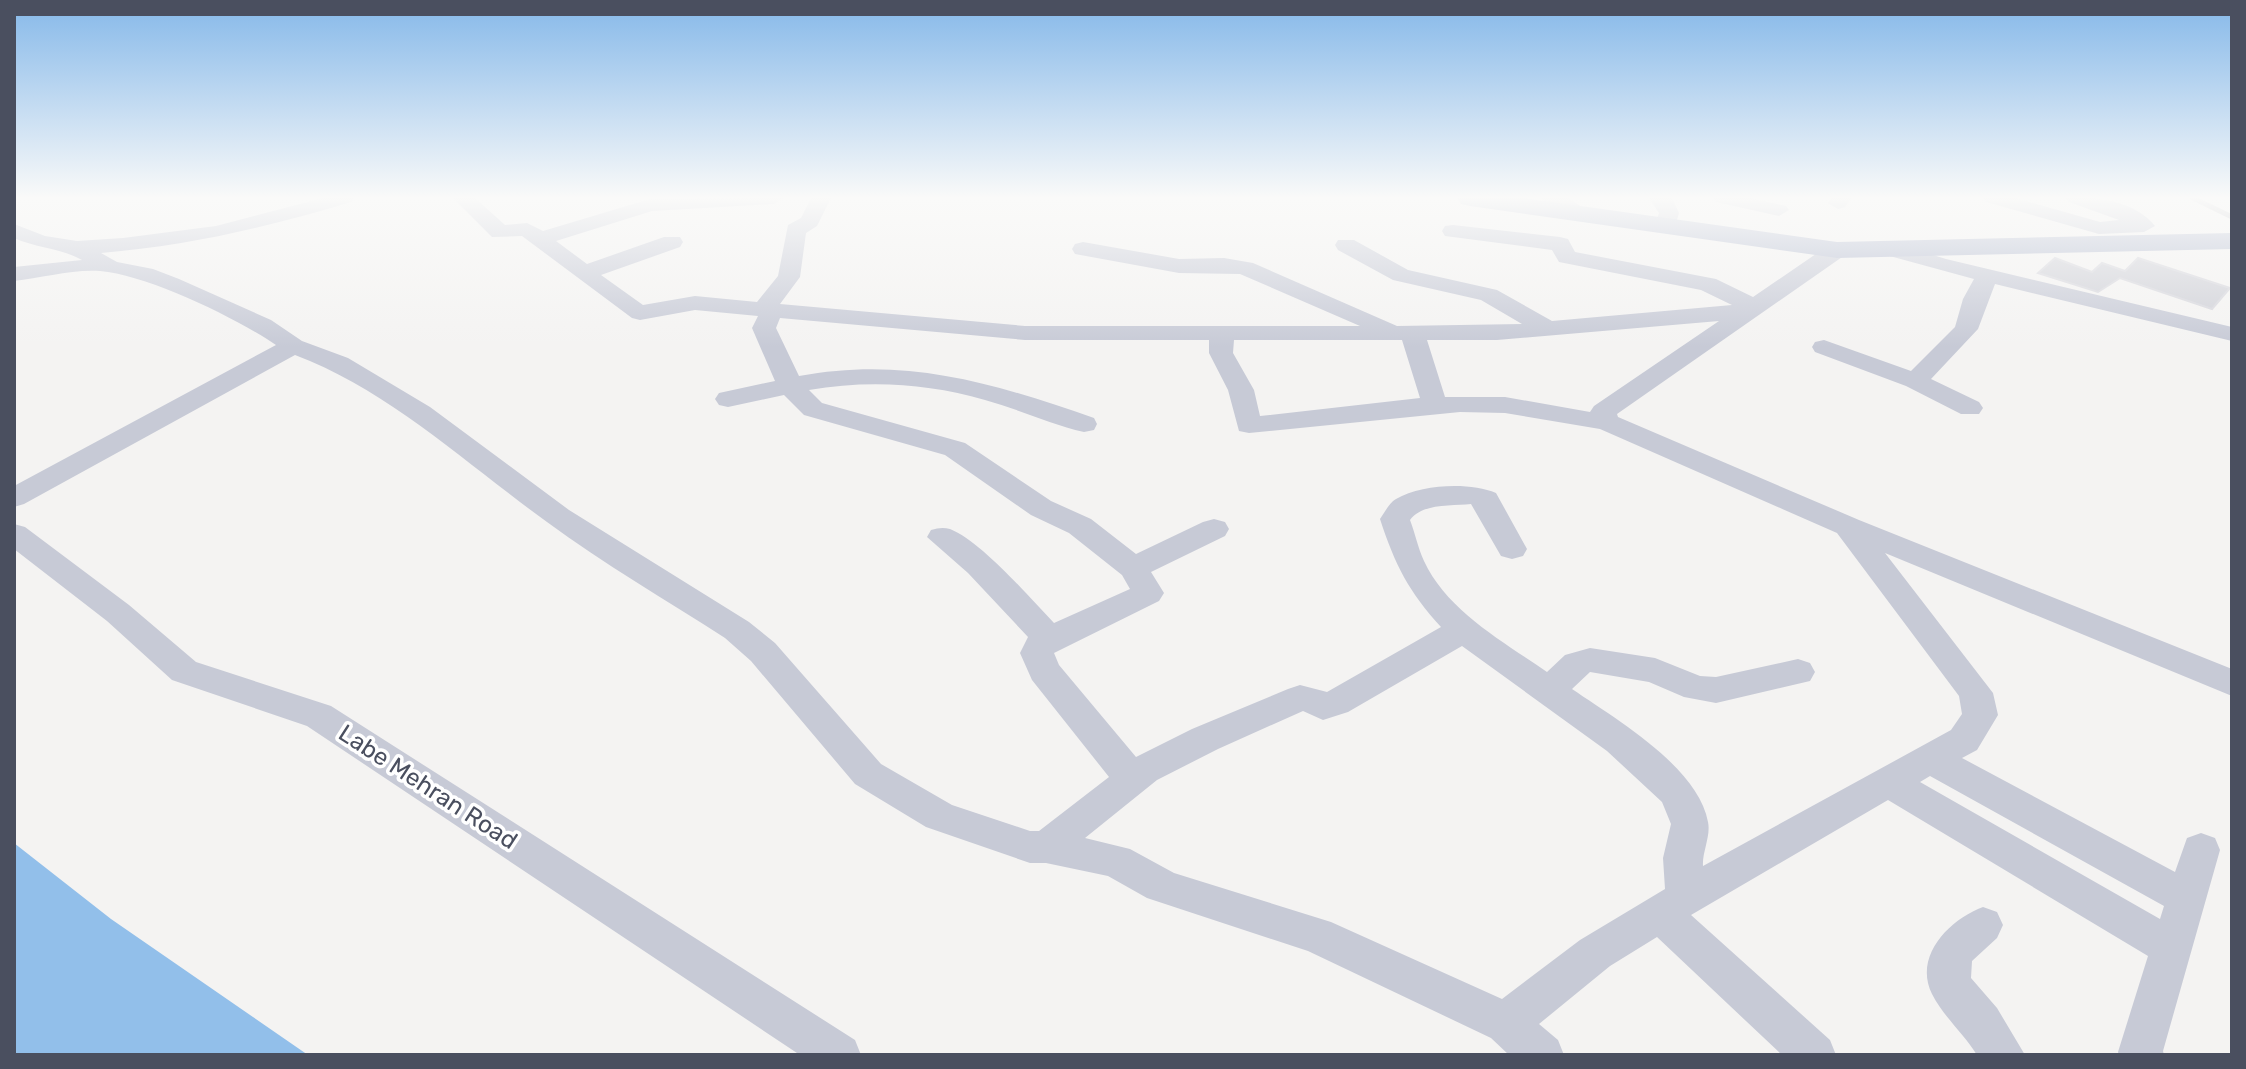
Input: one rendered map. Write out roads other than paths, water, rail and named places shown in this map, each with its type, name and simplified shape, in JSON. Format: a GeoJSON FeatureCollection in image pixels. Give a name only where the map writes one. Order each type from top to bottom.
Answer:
{"type":"FeatureCollection","features":[{"type":"Feature","properties":{"kind":"main road"},"geometry":{"type":"LineString","coordinates":[[1823,248],[1978,248]]}},
{"type":"Feature","properties":{"kind":"street"},"geometry":{"type":"LineString","coordinates":[[77,248],[105,264],[171,284],[262,325],[293,346],[339,363],[421,413],[559,517],[737,630],[763,652],[868,774],[939,816],[1030,847],[1046,847],[1116,861],[1161,886],[1316,935],[1506,1023],[1542,1055]]}},
{"type":"Feature","properties":{"kind":"street"},"geometry":{"type":"LineString","coordinates":[[552,248],[640,313],[695,303],[1025,333],[1497,333],[1752,309]]}},
{"type":"Feature","properties":{"kind":"street"},"geometry":{"type":"LineString","coordinates":[[584,273],[655,248]]}},
{"type":"Feature","properties":{"kind":"street"},"geometry":{"type":"LineString","coordinates":[[793,248],[789,277],[767,310],[764,328],[791,387],[813,409],[955,449],[1041,508],[1080,526],[1133,568],[1148,593],[1041,643],[1037,653],[1044,671],[1131,778]]}},
{"type":"Feature","properties":{"kind":"street"},"geometry":{"type":"LineString","coordinates":[[1351,248],[1401,275],[1489,295],[1547,328]]}},
{"type":"Feature","properties":{"kind":"street"},"geometry":{"type":"LineString","coordinates":[[1562,248],[1567,257],[1708,284],[1752,309]]}},
{"type":"Feature","properties":{"kind":"street"},"geometry":{"type":"LineString","coordinates":[[1083,249],[1179,266],[1245,268],[1404,333],[1435,405]]}},
{"type":"Feature","properties":{"kind":"street"},"geometry":{"type":"LineString","coordinates":[[1606,421],[1603,412],[1837,250]]}},
{"type":"Feature","properties":{"kind":"street"},"geometry":{"type":"LineString","coordinates":[[1894,250],[1988,275],[2228,326]]}},
{"type":"Feature","properties":{"kind":"street"},"geometry":{"type":"LineString","coordinates":[[14,274],[105,264]]}},
{"type":"Feature","properties":{"kind":"street"},"geometry":{"type":"LineString","coordinates":[[1915,381],[1966,329],[1975,299],[1988,275]]}},
{"type":"Feature","properties":{"kind":"street"},"geometry":{"type":"LineString","coordinates":[[1222,333],[1221,353],[1245,400],[1249,425],[1435,405],[1533,408],[1576,421],[1606,421],[1848,526],[2232,683]]}},
{"type":"Feature","properties":{"kind":"street"},"geometry":{"type":"LineString","coordinates":[[14,498],[293,346]]}},
{"type":"Feature","properties":{"kind":"street"},"geometry":{"type":"LineString","coordinates":[[1824,347],[1915,381],[1970,408]]}},
{"type":"Feature","properties":{"kind":"street"},"geometry":{"type":"LineString","coordinates":[[728,399],[864,376],[930,379],[977,388],[1084,424]]}},
{"type":"Feature","properties":{"kind":"street"},"geometry":{"type":"LineString","coordinates":[[1512,549],[1486,500],[1475,495],[1421,500],[1404,507],[1395,519],[1409,562],[1427,592],[1463,630],[1620,741],[1677,793],[1690,824],[1672,905]]}},
{"type":"Feature","properties":{"kind":"street"},"geometry":{"type":"LineString","coordinates":[[1506,1023],[1595,953],[1672,905],[1964,740],[1980,715],[1976,693],[1848,526]]}},
{"type":"Feature","properties":{"kind":"street"},"geometry":{"type":"LineString","coordinates":[[1133,568],[1214,529]]}},
{"type":"Feature","properties":{"kind":"street","name":"Labe Mehran Road"},"geometry":{"type":"LineString","coordinates":[[14,534],[118,613],[184,671],[319,716],[839,1055]]}},
{"type":"Feature","properties":{"kind":"street"},"geometry":{"type":"LineString","coordinates":[[942,537],[979,566],[1050,639]]}},
{"type":"Feature","properties":{"kind":"street"},"geometry":{"type":"LineString","coordinates":[[1046,847],[1131,778],[1164,759],[1300,698],[1311,699],[1323,707],[1336,703],[1463,630]]}},
{"type":"Feature","properties":{"kind":"street"},"geometry":{"type":"LineString","coordinates":[[1552,695],[1562,675],[1581,660],[1655,670],[1696,688],[1716,690],[1798,672]]}},
{"type":"Feature","properties":{"kind":"street"},"geometry":{"type":"LineString","coordinates":[[1931,759],[2186,898]]}},
{"type":"Feature","properties":{"kind":"street"},"geometry":{"type":"LineString","coordinates":[[1889,782],[2171,947]]}},
{"type":"Feature","properties":{"kind":"street"},"geometry":{"type":"LineString","coordinates":[[2142,1055],[2140,1052],[2201,850]]}},
{"type":"Feature","properties":{"kind":"street"},"geometry":{"type":"LineString","coordinates":[[1672,905],[1814,1055]]}},
{"type":"Feature","properties":{"kind":"street"},"geometry":{"type":"LineString","coordinates":[[1983,925],[1952,952],[1949,984],[1982,1023],[2003,1055]]}},
{"type":"Feature","properties":{"kind":"water"},"geometry":{"type":"Polygon","coordinates":[[[14,843],[111,919],[308,1055],[14,1055],[14,843]]]}}]}
